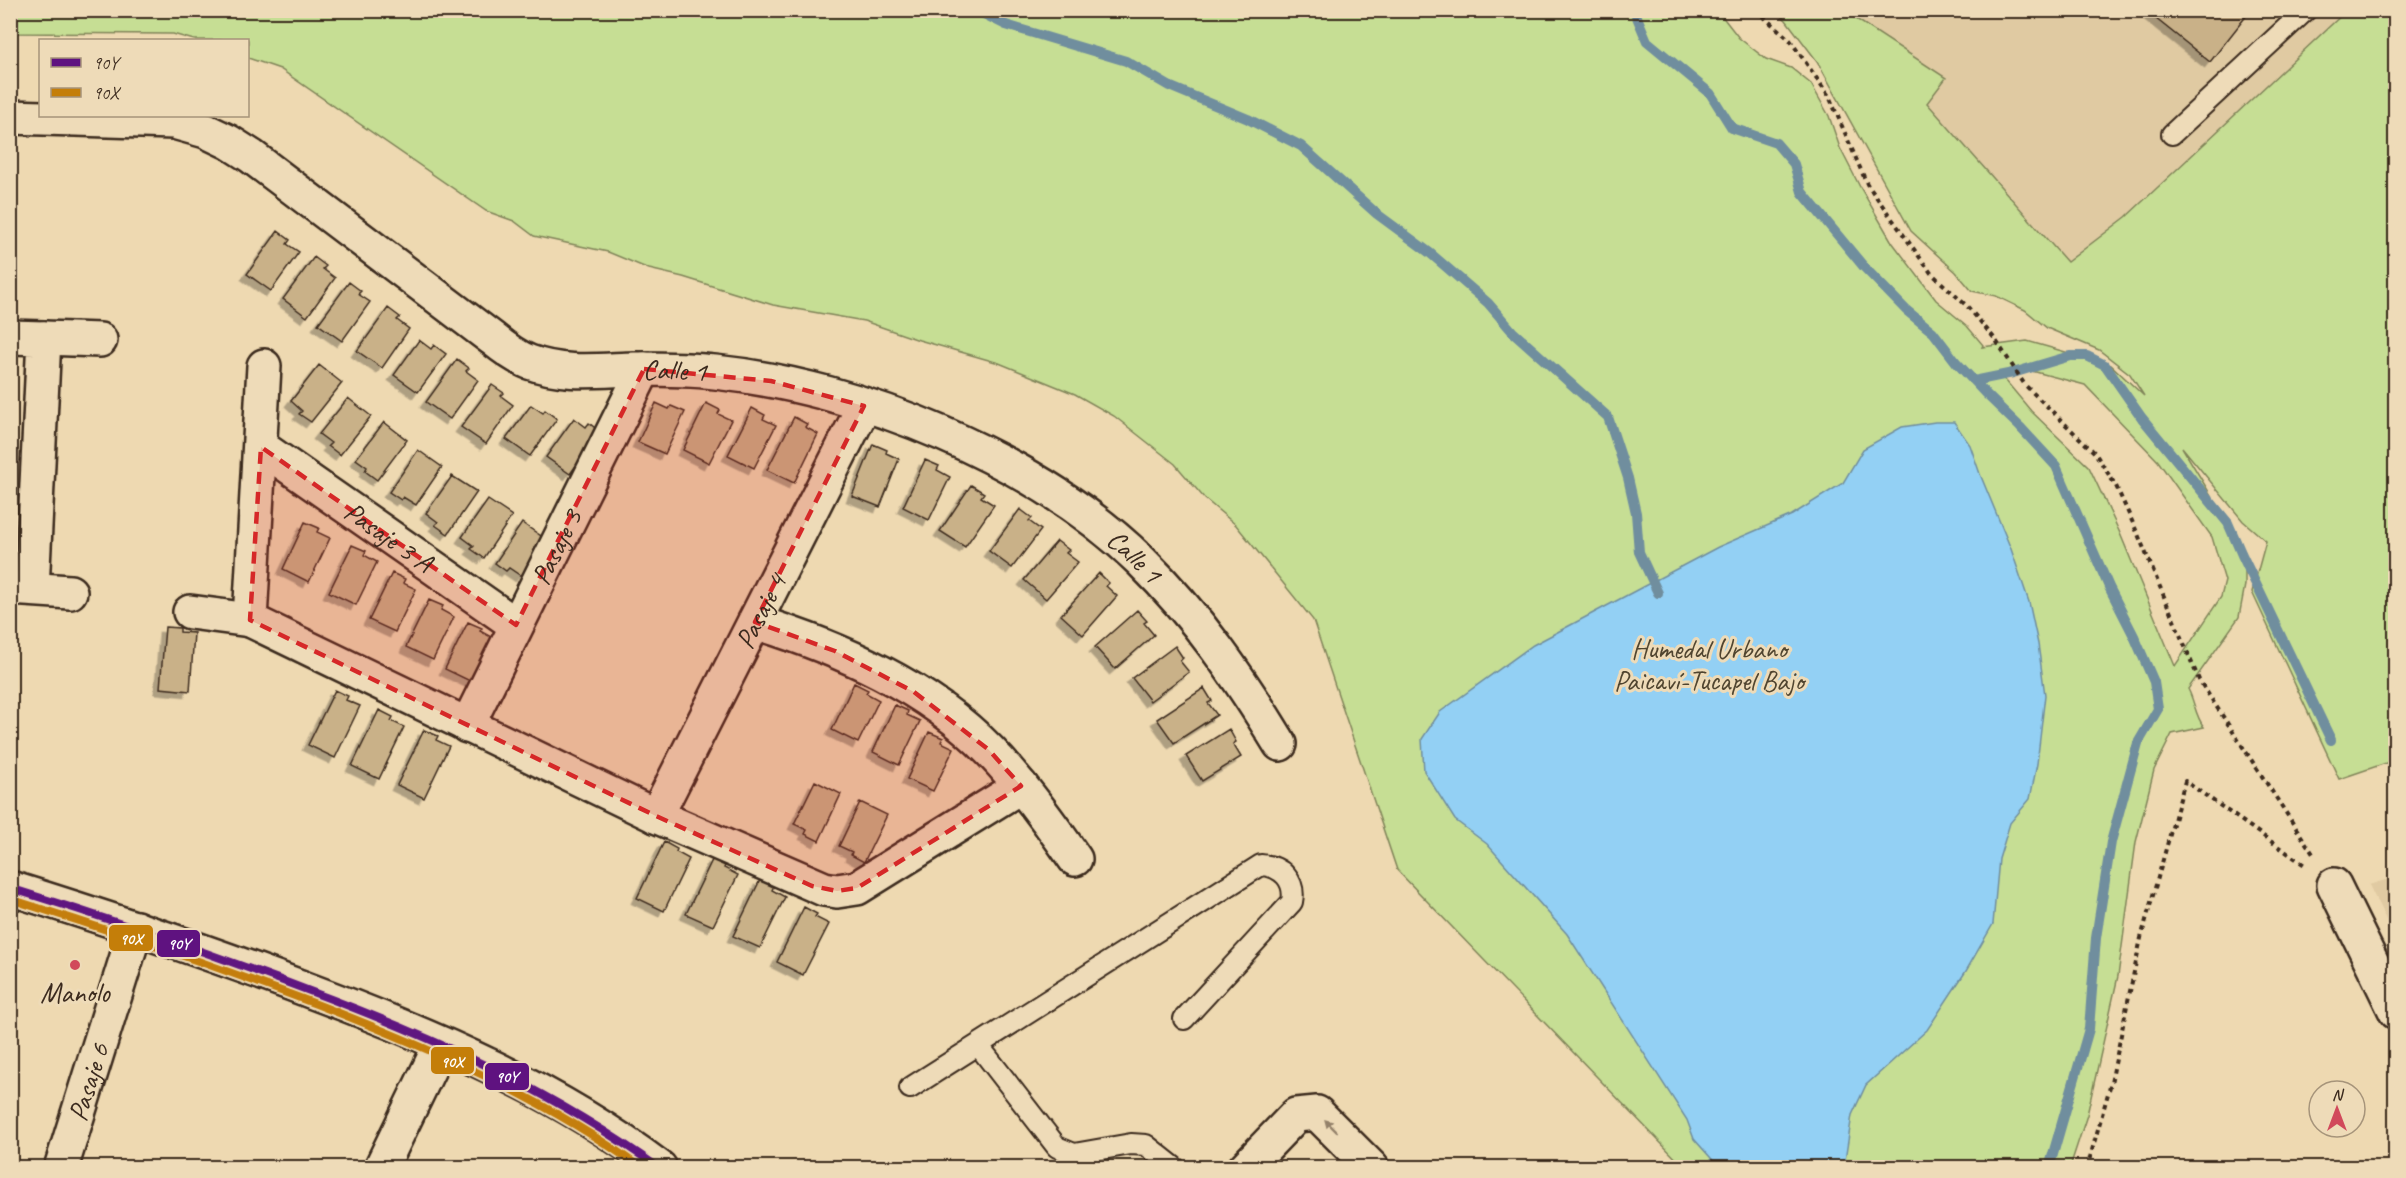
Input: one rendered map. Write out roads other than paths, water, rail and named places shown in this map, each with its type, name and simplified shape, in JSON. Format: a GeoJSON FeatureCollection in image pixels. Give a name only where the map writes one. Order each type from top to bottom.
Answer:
{"type":"FeatureCollection","features":[{"type":"Feature","properties":{"kind":"street","name":"Calle 1"},"geometry":{"type":"LineString","coordinates":[[10,117],[174,122],[206,131],[251,156],[493,339],[526,361],[564,371],[644,369],[715,372],[771,381],[817,391],[910,421],[999,461],[1049,490],[1096,523],[1140,560],[1183,605],[1221,652],[1280,744]]}},
{"type":"Feature","properties":{"kind":"street"},"geometry":{"type":"LineString","coordinates":[[10,337],[100,340]]}},
{"type":"Feature","properties":{"kind":"street"},"geometry":{"type":"LineString","coordinates":[[44,338],[21,589],[70,592]]}},
{"type":"Feature","properties":{"kind":"street"},"geometry":{"type":"LineString","coordinates":[[250,620],[264,366]]}},
{"type":"Feature","properties":{"kind":"street","name":"Pasaje 3"},"geometry":{"type":"LineString","coordinates":[[467,726],[644,369]]}},
{"type":"Feature","properties":{"kind":"street","name":"Pasaje 4"},"geometry":{"type":"LineString","coordinates":[[656,816],[864,406]]}},
{"type":"Feature","properties":{"kind":"street","name":"Pasaje 3 A"},"geometry":{"type":"LineString","coordinates":[[261,447],[516,625]]}},
{"type":"Feature","properties":{"kind":"street"},"geometry":{"type":"LineString","coordinates":[[189,612],[250,620],[656,816],[824,890],[857,888],[1021,786]]}},
{"type":"Feature","properties":{"kind":"street"},"geometry":{"type":"LineString","coordinates":[[755,622],[795,634],[874,669],[953,718],[975,737],[1021,786],[1075,859]]}},
{"type":"Feature","properties":{"kind":"street"},"geometry":{"type":"LineString","coordinates":[[2334,885],[2396,1012]]}},
{"type":"Feature","properties":{"kind":"street"},"geometry":{"type":"LineString","coordinates":[[10,888],[136,928],[365,1011],[506,1074],[577,1113],[660,1167]]}},
{"type":"Feature","properties":{"kind":"street","name":"Pasaje 6"},"geometry":{"type":"LineString","coordinates":[[61,1167],[136,928]]}},
{"type":"Feature","properties":{"kind":"street"},"geometry":{"type":"LineString","coordinates":[[381,1167],[441,1044]]}},
{"type":"Feature","properties":{"kind":"street"},"geometry":{"type":"LineString","coordinates":[[1245,1167],[1296,1115],[1305,1112],[1317,1113],[1372,1167]]}},
{"type":"Feature","properties":{"kind":"lane"},"geometry":{"type":"LineString","coordinates":[[2172,134],[2306,10]]}},
{"type":"Feature","properties":{"kind":"lane"},"geometry":{"type":"LineString","coordinates":[[910,1088],[1261,865],[1271,865],[1288,877],[1294,890],[1292,902],[1184,1019]]}},
{"type":"Feature","properties":{"kind":"lane"},"geometry":{"type":"LineString","coordinates":[[978,1045],[1057,1148],[1074,1154],[1131,1144],[1146,1145],[1175,1167]]}},
{"type":"Feature","properties":{"kind":"water"},"geometry":{"type":"Polygon","coordinates":[[[1935,422],[1954,422],[1970,445],[2029,602],[2045,695],[2037,764],[2030,799],[2010,823],[1999,859],[1993,924],[1966,971],[1927,1030],[1866,1085],[1852,1115],[1844,1167],[1719,1167],[1694,1139],[1687,1120],[1567,934],[1487,844],[1455,820],[1424,771],[1422,739],[1440,712],[1533,645],[1718,547],[1792,515],[1843,483],[1863,449],[1902,427],[1935,422]]]}},
{"type":"Feature","properties":{"kind":"waterway"},"geometry":{"type":"LineString","coordinates":[[976,10],[1006,25],[1126,61],[1169,86],[1248,119],[1301,146],[1377,214],[1430,253],[1488,303],[1513,332],[1608,417],[1628,478],[1636,513],[1639,552],[1658,593]]}},
{"type":"Feature","properties":{"kind":"waterway"},"geometry":{"type":"LineString","coordinates":[[1634,10],[1647,41],[1710,93],[1732,128],[1776,143],[1794,164],[1802,192],[1864,267],[1906,310],[1933,332],[1956,362],[2056,466],[2154,682],[2158,709],[2138,743],[2111,842],[2096,938],[2089,1029],[2049,1168]]}},
{"type":"Feature","properties":{"kind":"waterway"},"geometry":{"type":"LineString","coordinates":[[1974,381],[2013,373],[2070,356],[2087,356],[2105,365],[2142,418],[2228,523],[2331,740]]}},
{"type":"Feature","properties":{"kind":"place","name":"Manolo"},"geometry":{"type":"Point","coordinates":[75,965]}},
{"type":"Feature","properties":{"kind":"park label","name":"Humedal Urbano Paicaví-Tucapel Bajo"},"geometry":{"type":"Point","coordinates":[1709,664]}}]}
